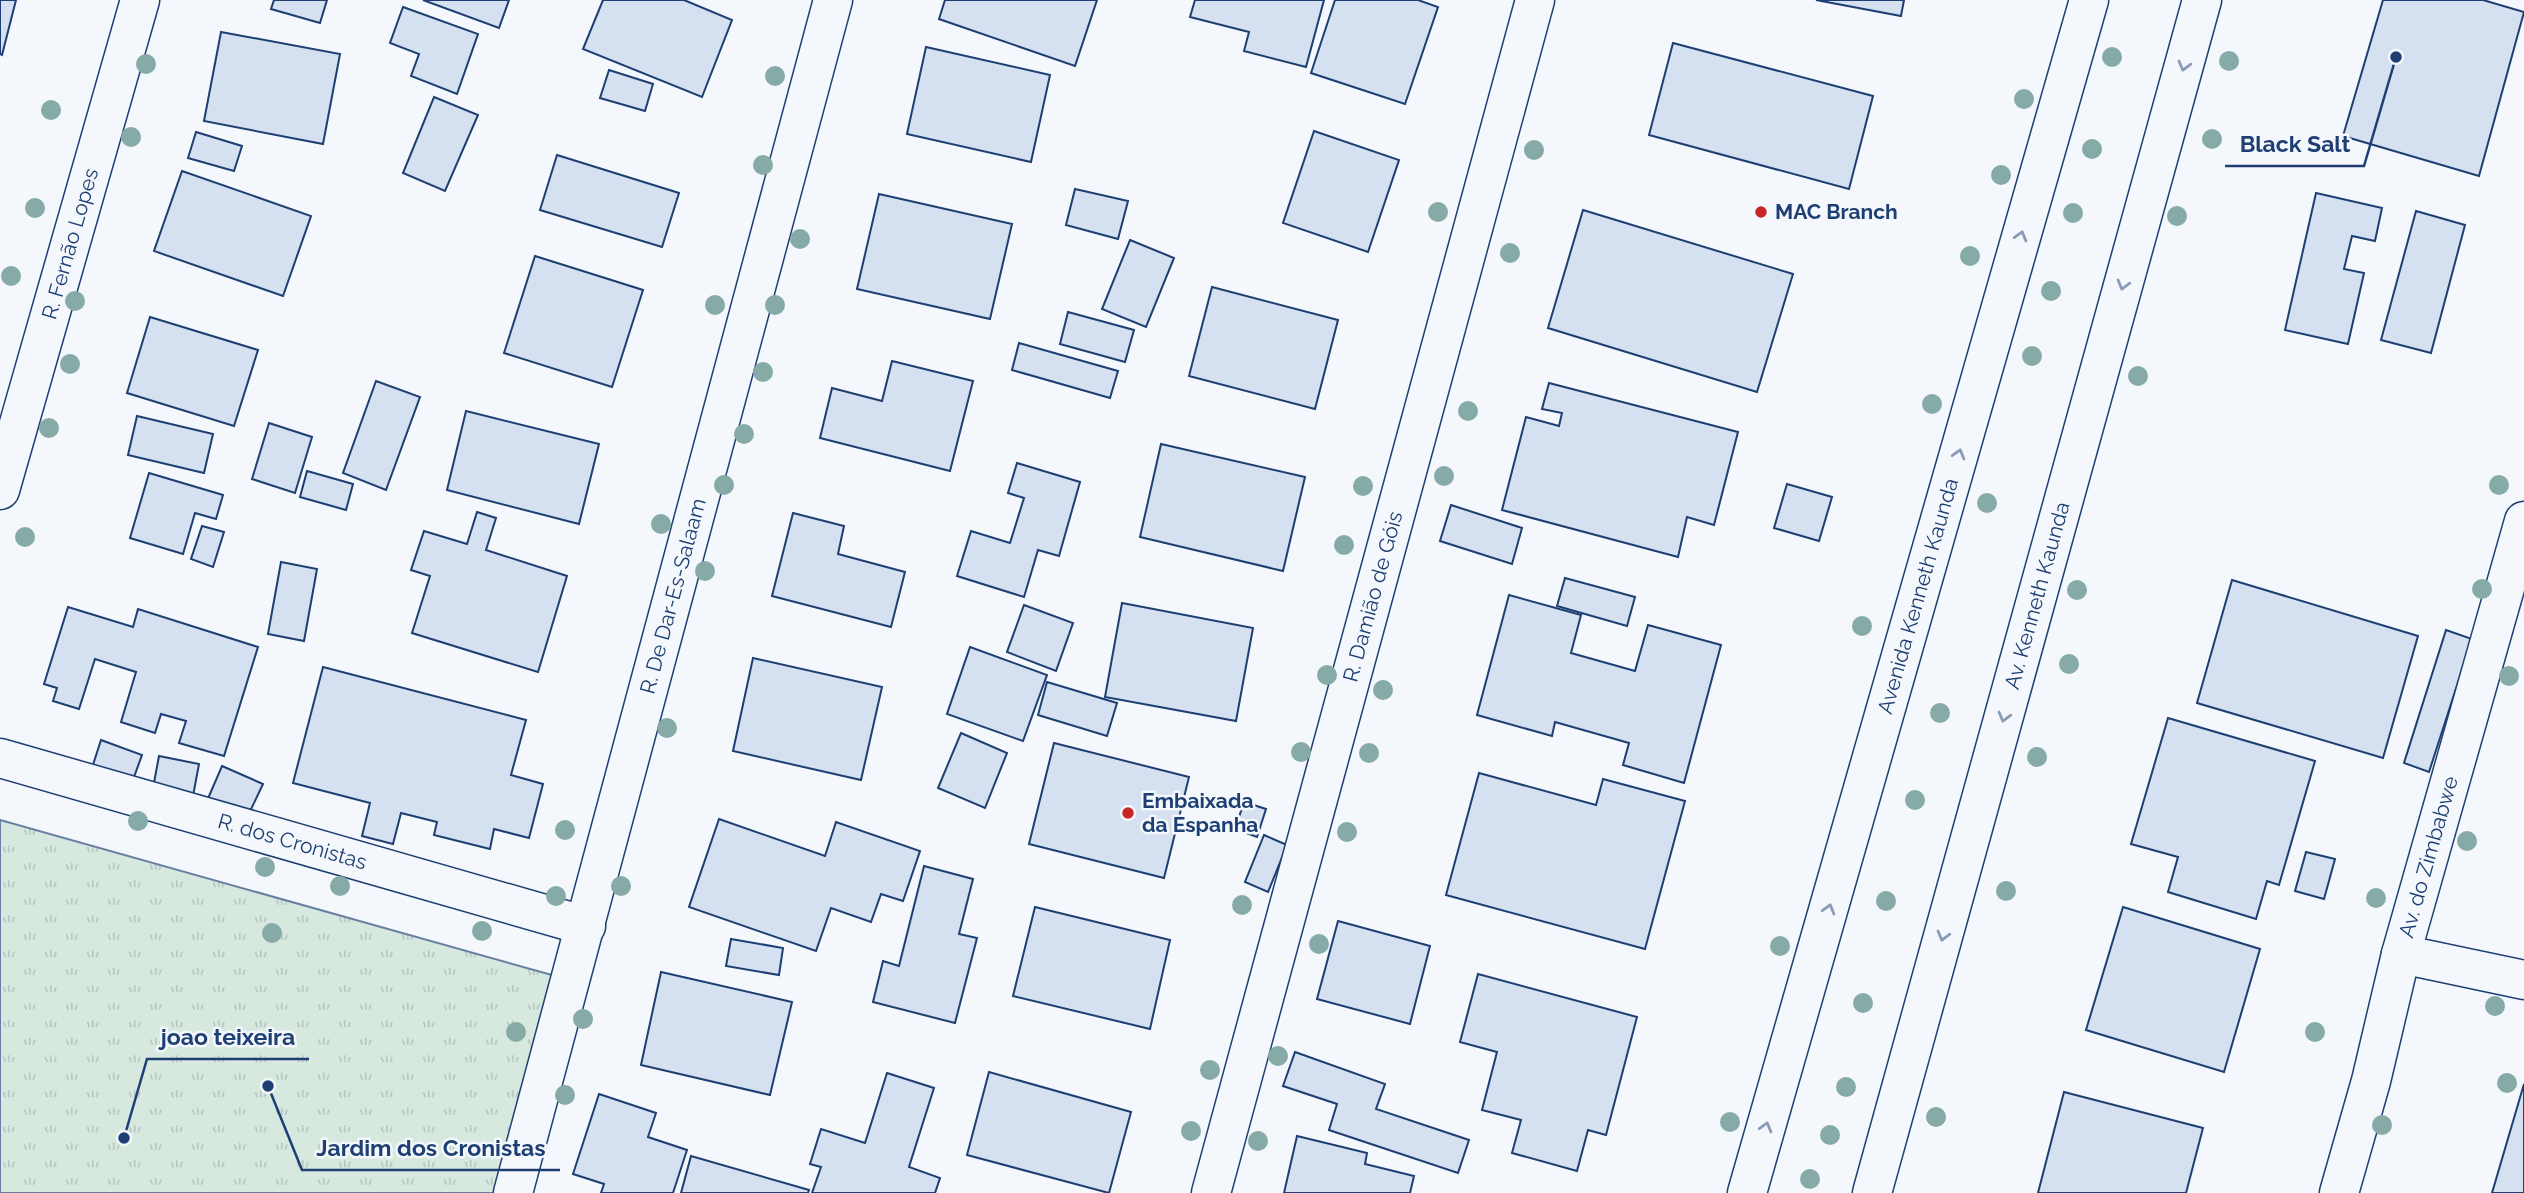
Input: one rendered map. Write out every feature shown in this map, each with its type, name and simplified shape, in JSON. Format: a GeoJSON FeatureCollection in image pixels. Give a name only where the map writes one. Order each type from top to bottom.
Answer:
{"type":"FeatureCollection","features":[{"type":"Feature","properties":{"kind":"street","name":"R. Fernão Lopes"},"geometry":{"type":"LineString","coordinates":[[0,490],[140,0]]}},
{"type":"Feature","properties":{"kind":"street","name":"R. De Dar-Es-Salaam"},"geometry":{"type":"LineString","coordinates":[[513,1193],[833,0]]}},
{"type":"Feature","properties":{"kind":"street","name":"R. Damião de Góis"},"geometry":{"type":"LineString","coordinates":[[1211,1193],[1535,0]]}},
{"type":"Feature","properties":{"kind":"street","name":"Avenida Kenneth Kaunda"},"geometry":{"type":"LineString","coordinates":[[1747,1193],[2089,0]]}},
{"type":"Feature","properties":{"kind":"street","name":"Av. Kenneth Kaunda"},"geometry":{"type":"LineString","coordinates":[[1872,1193],[2202,0]]}},
{"type":"Feature","properties":{"kind":"street","name":"Av. do Zimbabwe"},"geometry":{"type":"LineString","coordinates":[[2339,1193],[2371,1081],[2401,954],[2524,521]]}},
{"type":"Feature","properties":{"kind":"street","name":"R. dos Cronistas"},"geometry":{"type":"LineString","coordinates":[[0,758],[586,926]]}},
{"type":"Feature","properties":{"kind":"street"},"geometry":{"type":"LineString","coordinates":[[2401,954],[2524,981]]}},
{"type":"Feature","properties":{"kind":"green space"},"geometry":{"type":"Polygon","coordinates":[[[0,820],[566,979],[507,1193],[0,1193],[0,820]]]}},
{"type":"Feature","properties":{"kind":"building"},"geometry":{"type":"Polygon","coordinates":[[[0,0],[16,0],[2,55],[0,54],[0,0]]]}},
{"type":"Feature","properties":{"kind":"building"},"geometry":{"type":"Polygon","coordinates":[[[274,0],[327,0],[320,23],[271,9],[274,0]]]}},
{"type":"Feature","properties":{"kind":"building"},"geometry":{"type":"Polygon","coordinates":[[[423,0],[509,0],[499,28],[423,0]]]}},
{"type":"Feature","properties":{"kind":"building"},"geometry":{"type":"Polygon","coordinates":[[[603,0],[684,0],[732,20],[702,97],[583,49],[603,0]]]}},
{"type":"Feature","properties":{"kind":"building"},"geometry":{"type":"Polygon","coordinates":[[[945,0],[1097,0],[1075,66],[939,19],[945,0]]]}},
{"type":"Feature","properties":{"kind":"building"},"geometry":{"type":"Polygon","coordinates":[[[1195,0],[1324,0],[1306,67],[1244,51],[1249,32],[1190,17],[1195,0]]]}},
{"type":"Feature","properties":{"kind":"building"},"geometry":{"type":"Polygon","coordinates":[[[1335,0],[1418,0],[1438,7],[1405,104],[1311,73],[1335,0]]]}},
{"type":"Feature","properties":{"kind":"building"},"geometry":{"type":"Polygon","coordinates":[[[1816,0],[1904,0],[1901,16],[1816,0]]]}},
{"type":"Feature","properties":{"kind":"building"},"geometry":{"type":"Polygon","coordinates":[[[2383,0],[2483,0],[2524,12],[2479,176],[2343,136],[2383,0]]]}},
{"type":"Feature","properties":{"kind":"building"},"geometry":{"type":"Polygon","coordinates":[[[403,7],[478,34],[457,94],[411,76],[419,54],[390,43],[403,7]]]}},
{"type":"Feature","properties":{"kind":"building"},"geometry":{"type":"Polygon","coordinates":[[[221,32],[340,54],[323,144],[204,121],[221,32]]]}},
{"type":"Feature","properties":{"kind":"building"},"geometry":{"type":"Polygon","coordinates":[[[1673,43],[1873,96],[1849,189],[1649,135],[1673,43]]]}},
{"type":"Feature","properties":{"kind":"building"},"geometry":{"type":"Polygon","coordinates":[[[926,47],[1050,75],[1031,162],[907,134],[926,47]]]}},
{"type":"Feature","properties":{"kind":"building"},"geometry":{"type":"Polygon","coordinates":[[[609,70],[653,84],[645,111],[600,98],[609,70]]]}},
{"type":"Feature","properties":{"kind":"building"},"geometry":{"type":"Polygon","coordinates":[[[434,97],[478,115],[445,191],[403,173],[434,97]]]}},
{"type":"Feature","properties":{"kind":"building"},"geometry":{"type":"Polygon","coordinates":[[[1314,131],[1399,160],[1368,252],[1283,223],[1314,131]]]}},
{"type":"Feature","properties":{"kind":"building"},"geometry":{"type":"Polygon","coordinates":[[[196,132],[242,146],[234,171],[188,158],[196,132]]]}},
{"type":"Feature","properties":{"kind":"building"},"geometry":{"type":"Polygon","coordinates":[[[557,155],[679,193],[662,247],[540,210],[557,155]]]}},
{"type":"Feature","properties":{"kind":"building"},"geometry":{"type":"Polygon","coordinates":[[[182,171],[311,216],[283,296],[154,251],[182,171]]]}},
{"type":"Feature","properties":{"kind":"building"},"geometry":{"type":"Polygon","coordinates":[[[1075,189],[1128,201],[1118,239],[1066,225],[1075,189]]]}},
{"type":"Feature","properties":{"kind":"building"},"geometry":{"type":"Polygon","coordinates":[[[2316,193],[2382,208],[2375,241],[2352,236],[2344,269],[2364,273],[2348,344],[2285,330],[2316,193]]]}},
{"type":"Feature","properties":{"kind":"building"},"geometry":{"type":"Polygon","coordinates":[[[879,194],[1012,224],[990,319],[857,289],[879,194]]]}},
{"type":"Feature","properties":{"kind":"building"},"geometry":{"type":"Polygon","coordinates":[[[1583,210],[1793,274],[1757,392],[1548,328],[1583,210]]]}},
{"type":"Feature","properties":{"kind":"building"},"geometry":{"type":"Polygon","coordinates":[[[2416,211],[2465,225],[2431,353],[2381,340],[2416,211]]]}},
{"type":"Feature","properties":{"kind":"building"},"geometry":{"type":"Polygon","coordinates":[[[1130,240],[1174,258],[1146,327],[1102,309],[1130,240]]]}},
{"type":"Feature","properties":{"kind":"building"},"geometry":{"type":"Polygon","coordinates":[[[535,256],[643,290],[612,387],[504,353],[535,256]]]}},
{"type":"Feature","properties":{"kind":"building"},"geometry":{"type":"Polygon","coordinates":[[[1212,287],[1338,320],[1315,409],[1189,376],[1212,287]]]}},
{"type":"Feature","properties":{"kind":"building"},"geometry":{"type":"Polygon","coordinates":[[[1068,312],[1134,330],[1125,362],[1060,344],[1068,312]]]}},
{"type":"Feature","properties":{"kind":"building"},"geometry":{"type":"Polygon","coordinates":[[[150,317],[258,350],[234,426],[127,393],[150,317]]]}},
{"type":"Feature","properties":{"kind":"building"},"geometry":{"type":"Polygon","coordinates":[[[1019,343],[1118,371],[1110,398],[1012,370],[1019,343]]]}},
{"type":"Feature","properties":{"kind":"building"},"geometry":{"type":"Polygon","coordinates":[[[892,361],[973,381],[950,471],[820,438],[832,388],[882,401],[892,361]]]}},
{"type":"Feature","properties":{"kind":"building"},"geometry":{"type":"Polygon","coordinates":[[[376,381],[420,397],[386,490],[343,473],[376,381]]]}},
{"type":"Feature","properties":{"kind":"building"},"geometry":{"type":"Polygon","coordinates":[[[1549,383],[1738,432],[1714,525],[1687,517],[1678,557],[1502,510],[1526,417],[1559,426],[1562,413],[1542,409],[1549,383]]]}},
{"type":"Feature","properties":{"kind":"building"},"geometry":{"type":"Polygon","coordinates":[[[466,411],[599,444],[579,524],[447,490],[466,411]]]}},
{"type":"Feature","properties":{"kind":"building"},"geometry":{"type":"Polygon","coordinates":[[[137,416],[213,434],[204,473],[128,455],[137,416]]]}},
{"type":"Feature","properties":{"kind":"building"},"geometry":{"type":"Polygon","coordinates":[[[269,423],[312,437],[295,493],[252,479],[269,423]]]}},
{"type":"Feature","properties":{"kind":"building"},"geometry":{"type":"Polygon","coordinates":[[[1161,444],[1305,477],[1283,571],[1140,537],[1161,444]]]}},
{"type":"Feature","properties":{"kind":"building"},"geometry":{"type":"Polygon","coordinates":[[[1017,463],[1080,482],[1059,556],[1038,550],[1024,597],[957,576],[971,531],[1010,543],[1024,498],[1008,493],[1017,463]]]}},
{"type":"Feature","properties":{"kind":"building"},"geometry":{"type":"Polygon","coordinates":[[[307,471],[353,484],[346,510],[300,497],[307,471]]]}},
{"type":"Feature","properties":{"kind":"building"},"geometry":{"type":"Polygon","coordinates":[[[149,473],[223,495],[216,519],[195,513],[183,554],[130,538],[149,473]]]}},
{"type":"Feature","properties":{"kind":"building"},"geometry":{"type":"Polygon","coordinates":[[[1787,484],[1832,497],[1819,541],[1774,528],[1787,484]]]}},
{"type":"Feature","properties":{"kind":"building"},"geometry":{"type":"Polygon","coordinates":[[[1451,505],[1522,528],[1512,564],[1440,541],[1451,505]]]}},
{"type":"Feature","properties":{"kind":"building"},"geometry":{"type":"Polygon","coordinates":[[[477,512],[496,518],[486,550],[567,576],[538,672],[412,633],[430,576],[411,570],[424,531],[467,544],[477,512]]]}},
{"type":"Feature","properties":{"kind":"building"},"geometry":{"type":"Polygon","coordinates":[[[793,513],[844,526],[838,554],[905,572],[891,627],[772,596],[793,513]]]}},
{"type":"Feature","properties":{"kind":"building"},"geometry":{"type":"Polygon","coordinates":[[[202,526],[224,532],[213,567],[191,559],[202,526]]]}},
{"type":"Feature","properties":{"kind":"building"},"geometry":{"type":"Polygon","coordinates":[[[281,562],[317,569],[304,641],[268,634],[281,562]]]}},
{"type":"Feature","properties":{"kind":"building"},"geometry":{"type":"Polygon","coordinates":[[[1565,578],[1635,597],[1627,626],[1557,606],[1565,578]]]}},
{"type":"Feature","properties":{"kind":"building"},"geometry":{"type":"Polygon","coordinates":[[[2232,580],[2418,636],[2383,758],[2197,703],[2232,580]]]}},
{"type":"Feature","properties":{"kind":"building"},"geometry":{"type":"Polygon","coordinates":[[[1509,595],[1581,615],[1571,653],[1635,671],[1648,625],[1721,645],[1684,783],[1623,765],[1629,743],[1555,722],[1552,736],[1477,715],[1509,595]]]}},
{"type":"Feature","properties":{"kind":"building"},"geometry":{"type":"Polygon","coordinates":[[[1122,603],[1253,628],[1236,721],[1105,697],[1122,603]]]}},
{"type":"Feature","properties":{"kind":"building"},"geometry":{"type":"Polygon","coordinates":[[[1024,605],[1073,623],[1056,671],[1007,652],[1024,605]]]}},
{"type":"Feature","properties":{"kind":"building"},"geometry":{"type":"Polygon","coordinates":[[[68,607],[133,627],[138,609],[258,647],[224,756],[179,743],[186,721],[161,714],[155,733],[121,722],[136,672],[95,659],[79,709],[53,701],[57,688],[44,684],[68,607]]]}},
{"type":"Feature","properties":{"kind":"building"},"geometry":{"type":"Polygon","coordinates":[[[2446,630],[2472,639],[2429,772],[2404,763],[2446,630]]]}},
{"type":"Feature","properties":{"kind":"building"},"geometry":{"type":"Polygon","coordinates":[[[970,647],[1047,675],[1023,741],[947,714],[970,647]]]}},
{"type":"Feature","properties":{"kind":"building"},"geometry":{"type":"Polygon","coordinates":[[[753,658],[882,687],[861,780],[733,751],[753,658]]]}},
{"type":"Feature","properties":{"kind":"building"},"geometry":{"type":"Polygon","coordinates":[[[323,667],[526,720],[511,775],[543,784],[529,838],[494,829],[490,849],[434,835],[437,822],[401,813],[393,844],[362,836],[370,803],[293,783],[323,667]]]}},
{"type":"Feature","properties":{"kind":"building"},"geometry":{"type":"Polygon","coordinates":[[[1047,682],[1117,703],[1107,736],[1038,715],[1047,682]]]}},
{"type":"Feature","properties":{"kind":"building"},"geometry":{"type":"Polygon","coordinates":[[[2168,718],[2315,761],[2279,885],[2267,881],[2256,919],[2168,892],[2178,857],[2131,844],[2168,718]]]}},
{"type":"Feature","properties":{"kind":"building"},"geometry":{"type":"Polygon","coordinates":[[[961,733],[1007,753],[985,808],[938,788],[961,733]]]}},
{"type":"Feature","properties":{"kind":"building"},"geometry":{"type":"Polygon","coordinates":[[[101,740],[142,755],[130,788],[90,774],[101,740]]]}},
{"type":"Feature","properties":{"kind":"building"},"geometry":{"type":"Polygon","coordinates":[[[1054,743],[1189,777],[1164,878],[1029,844],[1054,743]]]}},
{"type":"Feature","properties":{"kind":"building"},"geometry":{"type":"Polygon","coordinates":[[[159,756],[199,764],[193,796],[153,788],[159,756]]]}},
{"type":"Feature","properties":{"kind":"building"},"geometry":{"type":"Polygon","coordinates":[[[222,766],[263,784],[245,822],[206,803],[222,766]]]}},
{"type":"Feature","properties":{"kind":"building"},"geometry":{"type":"Polygon","coordinates":[[[1479,773],[1596,805],[1603,779],[1685,801],[1645,949],[1446,895],[1479,773]]]}},
{"type":"Feature","properties":{"kind":"building"},"geometry":{"type":"Polygon","coordinates":[[[1244,802],[1266,809],[1257,837],[1235,829],[1244,802]]]}},
{"type":"Feature","properties":{"kind":"building"},"geometry":{"type":"Polygon","coordinates":[[[719,819],[825,856],[836,822],[920,851],[903,901],[881,894],[871,922],[831,908],[816,951],[689,907],[719,819]]]}},
{"type":"Feature","properties":{"kind":"building"},"geometry":{"type":"Polygon","coordinates":[[[1264,835],[1287,845],[1268,892],[1245,882],[1264,835]]]}},
{"type":"Feature","properties":{"kind":"building"},"geometry":{"type":"Polygon","coordinates":[[[2306,852],[2335,859],[2324,899],[2295,891],[2306,852]]]}},
{"type":"Feature","properties":{"kind":"building"},"geometry":{"type":"Polygon","coordinates":[[[924,866],[973,879],[959,934],[977,938],[955,1023],[873,1002],[883,961],[899,966],[924,866]]]}},
{"type":"Feature","properties":{"kind":"building"},"geometry":{"type":"Polygon","coordinates":[[[1035,907],[1170,940],[1150,1029],[1013,996],[1035,907]]]}},
{"type":"Feature","properties":{"kind":"building"},"geometry":{"type":"Polygon","coordinates":[[[2123,907],[2260,949],[2224,1072],[2086,1030],[2123,907]]]}},
{"type":"Feature","properties":{"kind":"building"},"geometry":{"type":"Polygon","coordinates":[[[1338,921],[1430,946],[1410,1024],[1317,999],[1338,921]]]}},
{"type":"Feature","properties":{"kind":"building"},"geometry":{"type":"Polygon","coordinates":[[[731,939],[783,948],[779,975],[726,966],[731,939]]]}},
{"type":"Feature","properties":{"kind":"building"},"geometry":{"type":"Polygon","coordinates":[[[661,972],[792,1002],[770,1095],[641,1065],[661,972]]]}},
{"type":"Feature","properties":{"kind":"building"},"geometry":{"type":"Polygon","coordinates":[[[1478,974],[1637,1017],[1606,1135],[1588,1130],[1577,1171],[1512,1153],[1521,1120],[1482,1110],[1497,1052],[1460,1042],[1478,974]]]}},
{"type":"Feature","properties":{"kind":"building"},"geometry":{"type":"Polygon","coordinates":[[[1295,1052],[1385,1084],[1376,1109],[1469,1140],[1458,1173],[1329,1130],[1337,1104],[1283,1086],[1295,1052]]]}},
{"type":"Feature","properties":{"kind":"building"},"geometry":{"type":"Polygon","coordinates":[[[989,1072],[1131,1112],[1109,1193],[967,1155],[989,1072]]]}},
{"type":"Feature","properties":{"kind":"building"},"geometry":{"type":"Polygon","coordinates":[[[887,1073],[934,1088],[909,1167],[940,1178],[935,1193],[812,1193],[821,1167],[810,1164],[821,1129],[865,1143],[887,1073]]]}},
{"type":"Feature","properties":{"kind":"building"},"geometry":{"type":"Polygon","coordinates":[[[2524,1084],[2524,1193],[2492,1193],[2524,1084]]]}},
{"type":"Feature","properties":{"kind":"building"},"geometry":{"type":"Polygon","coordinates":[[[2064,1092],[2203,1128],[2186,1193],[2038,1193],[2064,1092]]]}},
{"type":"Feature","properties":{"kind":"building"},"geometry":{"type":"Polygon","coordinates":[[[599,1094],[656,1113],[648,1137],[687,1150],[673,1193],[601,1193],[604,1184],[573,1174],[599,1094]]]}},
{"type":"Feature","properties":{"kind":"building"},"geometry":{"type":"Polygon","coordinates":[[[1297,1136],[1367,1153],[1365,1164],[1414,1176],[1410,1193],[1284,1193],[1297,1136]]]}},
{"type":"Feature","properties":{"kind":"building"},"geometry":{"type":"Polygon","coordinates":[[[691,1156],[809,1190],[808,1193],[681,1193],[691,1156]]]}},
{"type":"Feature","properties":{"kind":"place","name":"Black Salt"},"geometry":{"type":"Point","coordinates":[2396,57]}},
{"type":"Feature","properties":{"kind":"place","name":"MAC Branch"},"geometry":{"type":"Point","coordinates":[1761,212]}},
{"type":"Feature","properties":{"kind":"place","name":"Embaixada da Espanha"},"geometry":{"type":"Point","coordinates":[1128,813]}},
{"type":"Feature","properties":{"kind":"place","name":"Jardim dos Cronistas"},"geometry":{"type":"Point","coordinates":[268,1086]}},
{"type":"Feature","properties":{"kind":"place","name":"joao teixeira"},"geometry":{"type":"Point","coordinates":[124,1138]}}]}
